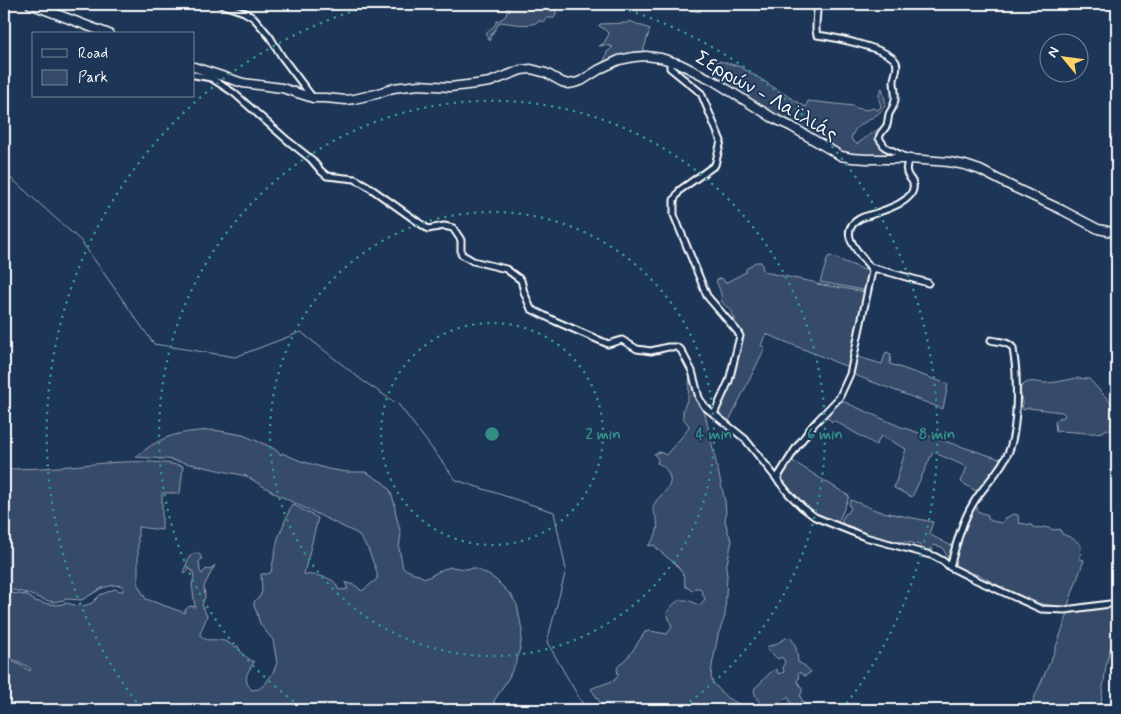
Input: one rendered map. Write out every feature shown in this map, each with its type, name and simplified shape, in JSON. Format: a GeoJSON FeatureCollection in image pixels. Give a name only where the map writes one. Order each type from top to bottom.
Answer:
{"type":"FeatureCollection","features":[{"type":"Feature","properties":{"kind":"main road"},"geometry":{"type":"LineString","coordinates":[[30,4],[104,32]]}},
{"type":"Feature","properties":{"kind":"main road","name":"Σερρών - Λαϊλιάς"},"geometry":{"type":"LineString","coordinates":[[195,67],[243,84],[282,88],[313,98],[354,99],[394,88],[419,85],[450,87],[490,82],[522,70],[531,69],[546,73],[562,82],[574,84],[618,60],[646,56],[661,58],[697,71],[714,80],[766,113],[842,156],[867,159],[908,159],[965,165],[980,170],[1098,229],[1117,233]]}},
{"type":"Feature","properties":{"kind":"street"},"geometry":{"type":"LineString","coordinates":[[220,4],[244,12],[254,18],[270,37],[282,57],[313,98]]}},
{"type":"Feature","properties":{"kind":"street"},"geometry":{"type":"LineString","coordinates":[[778,481],[779,475],[796,448],[814,424],[839,398],[850,374],[872,271],[853,245],[849,236],[850,229],[855,221],[900,204],[913,190],[913,182],[906,169],[908,159],[885,147],[879,138],[887,126],[889,114],[894,104],[896,62],[871,47],[817,35],[815,31],[818,14],[817,4]]}},
{"type":"Feature","properties":{"kind":"street"},"geometry":{"type":"LineString","coordinates":[[672,61],[670,68],[701,93],[721,140],[715,166],[680,190],[674,200],[674,215],[707,296],[740,336],[729,381],[714,414]]}},
{"type":"Feature","properties":{"kind":"street"},"geometry":{"type":"LineString","coordinates":[[195,75],[211,78],[234,93],[287,140],[312,159],[327,176],[355,179],[428,229],[444,226],[453,228],[461,240],[461,254],[473,261],[506,269],[521,280],[532,309],[555,322],[608,344],[622,340],[637,349],[651,352],[668,347],[676,347],[681,350],[692,371],[699,398],[705,407],[745,439],[789,494],[802,508],[815,517],[865,537],[934,556],[950,567],[1041,609],[1065,610],[1117,602]]}},
{"type":"Feature","properties":{"kind":"street"},"geometry":{"type":"LineString","coordinates":[[870,267],[928,283]]}},
{"type":"Feature","properties":{"kind":"street"},"geometry":{"type":"LineString","coordinates":[[950,567],[966,519],[974,502],[1001,467],[1009,452],[1015,427],[1016,374],[1012,348],[1007,343],[990,340]]}},
{"type":"Feature","properties":{"kind":"green space"},"geometry":{"type":"Polygon","coordinates":[[[514,4],[558,4],[559,7],[556,9],[554,18],[546,18],[544,22],[540,21],[525,25],[500,22],[490,37],[490,41],[487,37],[487,32],[497,21],[505,16],[507,8],[512,7],[514,4]]]}},
{"type":"Feature","properties":{"kind":"green space"},"geometry":{"type":"Polygon","coordinates":[[[662,4],[703,4],[700,12],[662,4]]]}},
{"type":"Feature","properties":{"kind":"green space"},"geometry":{"type":"Polygon","coordinates":[[[629,21],[650,29],[643,52],[626,54],[598,69],[605,59],[607,52],[613,47],[599,46],[604,43],[609,34],[599,26],[600,24],[627,23],[629,21]]]}},
{"type":"Feature","properties":{"kind":"green space"},"geometry":{"type":"Polygon","coordinates":[[[720,61],[741,67],[806,107],[808,101],[877,110],[881,107],[879,95],[882,88],[886,104],[883,109],[857,127],[851,139],[857,144],[884,125],[878,137],[881,145],[902,157],[849,155],[835,151],[792,122],[780,118],[736,92],[734,84],[714,74],[717,62],[720,61]]]}},
{"type":"Feature","properties":{"kind":"green space"},"geometry":{"type":"Polygon","coordinates":[[[830,256],[870,272],[866,288],[863,290],[820,282],[828,257],[830,256]]]}},
{"type":"Feature","properties":{"kind":"green space"},"geometry":{"type":"Polygon","coordinates":[[[755,262],[761,262],[764,272],[817,284],[866,292],[850,368],[766,334],[761,345],[765,348],[728,423],[717,412],[740,333],[734,321],[735,318],[732,311],[722,301],[721,292],[716,281],[722,278],[725,283],[746,272],[746,269],[755,262]]]}},
{"type":"Feature","properties":{"kind":"green space"},"geometry":{"type":"Polygon","coordinates":[[[886,352],[891,354],[890,364],[948,384],[943,409],[852,374],[855,356],[882,364],[886,352]]]}},
{"type":"Feature","properties":{"kind":"green space"},"geometry":{"type":"Polygon","coordinates":[[[690,372],[705,414],[725,501],[725,520],[732,541],[726,568],[725,616],[718,635],[711,678],[727,698],[751,710],[605,710],[591,689],[615,680],[618,675],[617,668],[629,656],[645,632],[667,634],[672,627],[667,613],[674,604],[685,600],[699,606],[705,599],[700,588],[695,588],[692,591],[685,586],[682,572],[674,563],[654,545],[648,546],[655,536],[657,529],[657,521],[653,511],[654,505],[670,484],[668,473],[662,465],[657,463],[658,459],[654,454],[660,452],[666,455],[689,426],[683,418],[683,410],[688,398],[690,372]]]}},
{"type":"Feature","properties":{"kind":"green space"},"geometry":{"type":"Polygon","coordinates":[[[1077,378],[1089,379],[1117,409],[1117,432],[1107,429],[1097,433],[1056,432],[1055,422],[1058,418],[1064,417],[1065,415],[1062,412],[1029,408],[1023,410],[1021,394],[1018,392],[1028,382],[1045,383],[1077,378]]]}},
{"type":"Feature","properties":{"kind":"green space"},"geometry":{"type":"Polygon","coordinates":[[[840,400],[901,427],[1003,460],[979,493],[961,482],[967,467],[933,452],[912,497],[894,488],[906,449],[881,436],[876,445],[833,420],[832,422],[824,414],[840,400]]]}},
{"type":"Feature","properties":{"kind":"green space"},"geometry":{"type":"Polygon","coordinates":[[[214,430],[243,435],[271,447],[281,455],[282,453],[328,469],[366,472],[384,483],[390,490],[401,534],[399,548],[403,568],[425,578],[451,567],[474,568],[495,579],[511,595],[517,605],[522,630],[517,660],[494,701],[495,710],[4,710],[4,658],[30,671],[31,669],[22,663],[4,656],[4,589],[12,593],[26,595],[35,601],[43,603],[57,605],[66,603],[79,606],[92,603],[100,595],[115,589],[123,591],[123,586],[114,585],[102,588],[82,600],[68,599],[54,602],[8,589],[4,578],[4,469],[126,462],[155,462],[183,466],[180,493],[162,493],[162,530],[138,527],[138,585],[146,599],[185,613],[185,610],[190,606],[195,607],[192,584],[193,572],[190,569],[185,574],[184,570],[190,556],[199,553],[202,559],[199,562],[202,574],[206,569],[210,570],[215,565],[204,586],[205,597],[202,605],[207,616],[200,634],[206,639],[229,643],[234,647],[238,646],[244,656],[254,662],[246,680],[252,690],[259,689],[265,684],[277,663],[273,640],[260,624],[254,602],[262,591],[261,574],[271,572],[278,538],[292,504],[318,518],[304,574],[329,579],[341,590],[348,589],[345,582],[356,586],[362,591],[377,579],[377,572],[368,549],[358,534],[278,495],[246,476],[167,459],[136,457],[155,443],[172,436],[181,433],[214,430]]]}},
{"type":"Feature","properties":{"kind":"green space"},"geometry":{"type":"Polygon","coordinates":[[[791,460],[849,496],[837,525],[811,513],[785,487],[781,475],[791,460]]]}},
{"type":"Feature","properties":{"kind":"green space"},"geometry":{"type":"Polygon","coordinates":[[[851,500],[878,511],[933,522],[929,534],[953,547],[949,560],[942,547],[933,545],[933,550],[929,549],[926,551],[920,545],[863,535],[853,527],[842,524],[845,514],[851,508],[849,504],[851,500]]]}},
{"type":"Feature","properties":{"kind":"green space"},"geometry":{"type":"Polygon","coordinates":[[[975,505],[977,511],[988,515],[988,519],[992,521],[1001,523],[1013,514],[1018,515],[1019,523],[1031,525],[1036,529],[1045,527],[1054,530],[1060,529],[1062,534],[1073,539],[1081,546],[1080,559],[1084,560],[1067,608],[1025,599],[1007,592],[981,576],[953,567],[965,523],[975,505]]]}},
{"type":"Feature","properties":{"kind":"green space"},"geometry":{"type":"Polygon","coordinates":[[[1117,604],[1117,622],[1106,666],[1100,710],[1029,710],[1053,655],[1069,611],[1117,604]]]}},
{"type":"Feature","properties":{"kind":"green space"},"geometry":{"type":"Polygon","coordinates":[[[790,637],[797,652],[798,662],[811,672],[805,676],[799,672],[798,675],[797,681],[802,688],[800,696],[803,702],[803,710],[793,710],[788,696],[768,707],[765,706],[756,698],[754,689],[771,672],[777,669],[778,674],[784,672],[785,662],[782,657],[778,659],[767,650],[768,646],[790,637]]]}},
{"type":"Feature","properties":{"kind":"waterway"},"geometry":{"type":"LineString","coordinates":[[4,180],[12,179],[81,241],[154,344],[235,357],[301,332],[363,381],[399,405],[456,480],[554,512],[566,570],[547,642],[586,710]]}}]}
